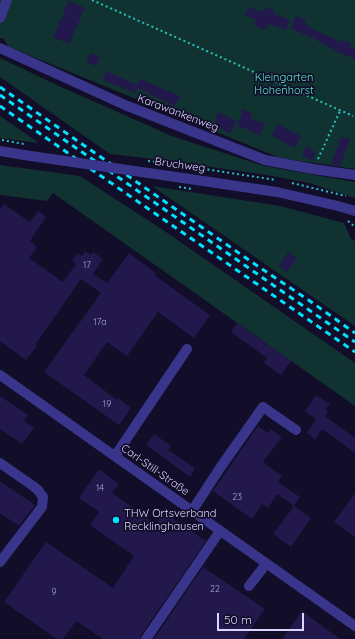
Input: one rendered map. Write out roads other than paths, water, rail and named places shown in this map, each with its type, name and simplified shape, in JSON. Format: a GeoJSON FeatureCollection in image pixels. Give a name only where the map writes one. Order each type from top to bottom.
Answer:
{"type":"FeatureCollection","features":[{"type":"Feature","properties":{"kind":"street"},"geometry":{"type":"LineString","coordinates":[[0,18],[7,0]]}},
{"type":"Feature","properties":{"kind":"street","name":"Karawankenweg"},"geometry":{"type":"LineString","coordinates":[[0,48],[125,105],[265,160],[355,175]]}},
{"type":"Feature","properties":{"kind":"street","name":"Bruchweg"},"geometry":{"type":"LineString","coordinates":[[0,151],[276,192],[355,211]]}},
{"type":"Feature","properties":{"kind":"street"},"geometry":{"type":"LineString","coordinates":[[115,456],[187,349]]}},
{"type":"Feature","properties":{"kind":"street","name":"Carl-Still-Straße"},"geometry":{"type":"LineString","coordinates":[[0,375],[355,626]]}},
{"type":"Feature","properties":{"kind":"street"},"geometry":{"type":"LineString","coordinates":[[192,511],[263,407],[296,430]]}},
{"type":"Feature","properties":{"kind":"street"},"geometry":{"type":"LineString","coordinates":[[0,463],[33,486],[43,497],[42,507],[0,562]]}},
{"type":"Feature","properties":{"kind":"street"},"geometry":{"type":"LineString","coordinates":[[146,639],[220,531]]}},
{"type":"Feature","properties":{"kind":"street"},"geometry":{"type":"LineString","coordinates":[[249,586],[266,564]]}},
{"type":"Feature","properties":{"kind":"railway"},"geometry":{"type":"LineString","coordinates":[[0,87],[355,333]]}},
{"type":"Feature","properties":{"kind":"railway"},"geometry":{"type":"LineString","coordinates":[[0,95],[355,342]]}},
{"type":"Feature","properties":{"kind":"railway"},"geometry":{"type":"LineString","coordinates":[[0,106],[355,352]]}},
{"type":"Feature","properties":{"kind":"place","name":"THW Ortsverband Recklinghausen"},"geometry":{"type":"Point","coordinates":[116,520]}},
{"type":"Feature","properties":{"kind":"park label","name":"Kleingarten Hohenhorst"},"geometry":{"type":"Point","coordinates":[284,84]}}]}
